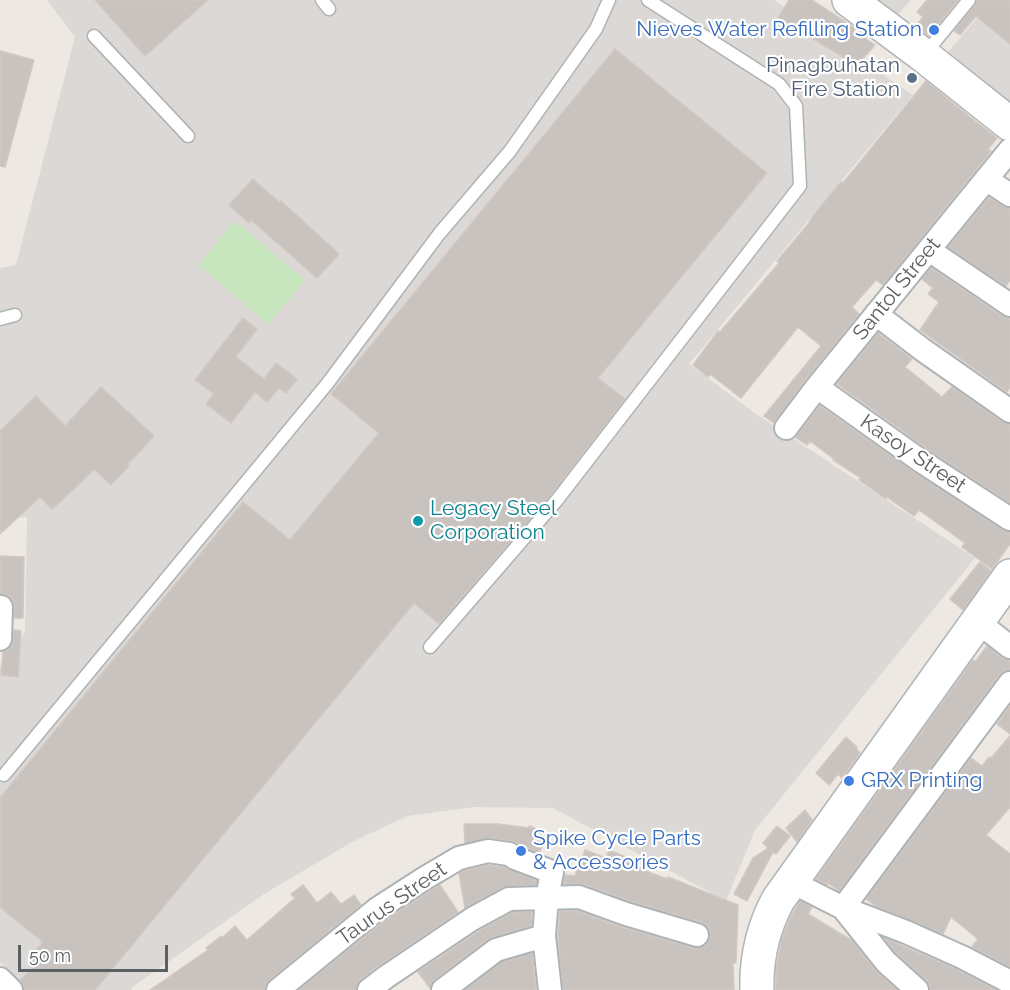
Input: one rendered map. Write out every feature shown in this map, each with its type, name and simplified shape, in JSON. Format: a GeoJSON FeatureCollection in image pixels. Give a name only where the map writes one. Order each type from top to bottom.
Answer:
{"type":"FeatureCollection","features":[{"type":"Feature","properties":{"kind":"main road"},"geometry":{"type":"LineString","coordinates":[[849,0],[1010,124]]}},
{"type":"Feature","properties":{"kind":"main road"},"geometry":{"type":"LineString","coordinates":[[757,990],[761,944],[778,900],[1010,576]]}},
{"type":"Feature","properties":{"kind":"street","name":"Santol Street"},"geometry":{"type":"LineString","coordinates":[[786,428],[1010,150]]}},
{"type":"Feature","properties":{"kind":"street"},"geometry":{"type":"LineString","coordinates":[[986,179],[1010,195]]}},
{"type":"Feature","properties":{"kind":"street"},"geometry":{"type":"LineString","coordinates":[[929,250],[1010,305]]}},
{"type":"Feature","properties":{"kind":"street"},"geometry":{"type":"LineString","coordinates":[[876,314],[1010,411]]}},
{"type":"Feature","properties":{"kind":"street","name":"Kasoy Street"},"geometry":{"type":"LineString","coordinates":[[817,387],[921,461],[1010,519]]}},
{"type":"Feature","properties":{"kind":"street"},"geometry":{"type":"LineString","coordinates":[[0,638],[2,607]]}},
{"type":"Feature","properties":{"kind":"street"},"geometry":{"type":"LineString","coordinates":[[978,622],[1010,647]]}},
{"type":"Feature","properties":{"kind":"street"},"geometry":{"type":"LineString","coordinates":[[843,908],[1010,683]]}},
{"type":"Feature","properties":{"kind":"street","name":"Taurus Street"},"geometry":{"type":"LineString","coordinates":[[278,990],[377,909],[459,858],[488,851],[508,854],[552,872],[547,898]]}},
{"type":"Feature","properties":{"kind":"street"},"geometry":{"type":"LineString","coordinates":[[790,881],[843,908],[962,957],[1010,982]]}},
{"type":"Feature","properties":{"kind":"street"},"geometry":{"type":"LineString","coordinates":[[369,990],[472,919],[509,899],[579,897],[697,935]]}},
{"type":"Feature","properties":{"kind":"street"},"geometry":{"type":"LineString","coordinates":[[547,898],[544,936],[550,990]]}},
{"type":"Feature","properties":{"kind":"street"},"geometry":{"type":"LineString","coordinates":[[843,908],[886,962],[917,990]]}},
{"type":"Feature","properties":{"kind":"street"},"geometry":{"type":"LineString","coordinates":[[443,990],[496,950],[544,936]]}},
{"type":"Feature","properties":{"kind":"street"},"geometry":{"type":"LineString","coordinates":[[0,979],[11,990]]}},
{"type":"Feature","properties":{"kind":"lane"},"geometry":{"type":"LineString","coordinates":[[4,775],[327,384],[439,234],[510,151],[596,29],[609,0]]}},
{"type":"Feature","properties":{"kind":"lane"},"geometry":{"type":"LineString","coordinates":[[430,647],[557,500],[800,186],[796,106],[780,84],[648,0]]}},
{"type":"Feature","properties":{"kind":"lane"},"geometry":{"type":"LineString","coordinates":[[923,56],[969,0]]}},
{"type":"Feature","properties":{"kind":"lane"},"geometry":{"type":"LineString","coordinates":[[94,36],[188,136]]}},
{"type":"Feature","properties":{"kind":"lane"},"geometry":{"type":"LineString","coordinates":[[0,319],[15,315]]}},
{"type":"Feature","properties":{"kind":"shaded area"},"geometry":{"type":"Polygon","coordinates":[[[47,0],[774,0],[913,95],[689,364],[756,414],[975,558],[755,830],[726,901],[553,808],[474,807],[408,816],[354,841],[264,894],[131,988],[132,990],[28,990],[0,962],[0,667],[25,633],[27,517],[0,518],[0,268],[16,265],[75,37],[47,0]]]}},
{"type":"Feature","properties":{"kind":"shaded area"},"geometry":{"type":"Polygon","coordinates":[[[871,0],[911,0],[895,18],[871,0]]]}},
{"type":"Feature","properties":{"kind":"shaded area"},"geometry":{"type":"Polygon","coordinates":[[[992,0],[1010,0],[1010,108],[943,58],[992,0]]]}},
{"type":"Feature","properties":{"kind":"green space"},"geometry":{"type":"Polygon","coordinates":[[[235,221],[305,280],[268,324],[198,265],[235,221]]]}},
{"type":"Feature","properties":{"kind":"building"},"geometry":{"type":"Polygon","coordinates":[[[95,0],[208,0],[145,56],[95,0]]]}},
{"type":"Feature","properties":{"kind":"building"},"geometry":{"type":"Polygon","coordinates":[[[789,0],[812,0],[866,36],[866,39],[875,45],[857,65],[778,18],[789,0]]]}},
{"type":"Feature","properties":{"kind":"building"},"geometry":{"type":"Polygon","coordinates":[[[927,0],[958,0],[929,36],[916,26],[923,17],[917,12],[927,0]]]}},
{"type":"Feature","properties":{"kind":"building"},"geometry":{"type":"Polygon","coordinates":[[[977,0],[1010,0],[1010,44],[976,16],[960,35],[954,31],[977,0]]]}},
{"type":"Feature","properties":{"kind":"building","name":"Legacy Steel Corporation"},"geometry":{"type":"Polygon","coordinates":[[[615,49],[767,173],[598,378],[625,399],[551,495],[439,624],[414,603],[95,990],[24,990],[20,980],[37,965],[29,958],[43,942],[0,907],[0,798],[243,502],[290,540],[379,433],[331,394],[615,49]]]}},
{"type":"Feature","properties":{"kind":"building"},"geometry":{"type":"Polygon","coordinates":[[[0,51],[34,60],[5,167],[0,166],[0,51]]]}},
{"type":"Feature","properties":{"kind":"building"},"geometry":{"type":"Polygon","coordinates":[[[926,81],[997,138],[988,149],[991,151],[883,285],[876,280],[852,307],[859,314],[806,379],[774,423],[764,416],[821,346],[798,327],[741,398],[710,374],[708,377],[693,365],[718,331],[720,332],[779,263],[777,261],[820,207],[841,182],[843,183],[926,81]]]}},
{"type":"Feature","properties":{"kind":"building"},"geometry":{"type":"Polygon","coordinates":[[[253,179],[280,203],[281,201],[339,254],[317,278],[251,220],[249,223],[229,205],[253,179]]]}},
{"type":"Feature","properties":{"kind":"building"},"geometry":{"type":"Polygon","coordinates":[[[989,197],[1010,208],[1010,280],[1006,286],[948,247],[989,197]]]}},
{"type":"Feature","properties":{"kind":"building"},"geometry":{"type":"Polygon","coordinates":[[[931,268],[1002,316],[1010,318],[1010,387],[1007,392],[920,330],[939,302],[928,294],[933,288],[922,279],[931,268]]]}},
{"type":"Feature","properties":{"kind":"building"},"geometry":{"type":"Polygon","coordinates":[[[243,318],[257,329],[236,357],[264,379],[276,363],[297,379],[286,393],[279,388],[267,402],[255,392],[231,423],[206,404],[214,394],[195,380],[243,318]]]}},
{"type":"Feature","properties":{"kind":"building"},"geometry":{"type":"Polygon","coordinates":[[[878,333],[912,359],[905,367],[942,397],[952,387],[1002,422],[1010,424],[1010,503],[929,450],[837,384],[878,333]]]}},
{"type":"Feature","properties":{"kind":"building"},"geometry":{"type":"Polygon","coordinates":[[[101,387],[154,436],[111,485],[94,469],[52,509],[40,497],[0,534],[0,431],[36,396],[65,426],[101,387]]]}},
{"type":"Feature","properties":{"kind":"building"},"geometry":{"type":"Polygon","coordinates":[[[820,406],[914,472],[1003,530],[1010,532],[1010,544],[992,569],[962,547],[965,543],[919,510],[914,516],[859,480],[861,478],[833,460],[810,441],[807,445],[795,437],[820,406]]]}},
{"type":"Feature","properties":{"kind":"building"},"geometry":{"type":"Polygon","coordinates":[[[0,556],[24,557],[23,618],[14,618],[13,600],[8,595],[0,594],[0,556]]]}},
{"type":"Feature","properties":{"kind":"building"},"geometry":{"type":"Polygon","coordinates":[[[980,562],[991,571],[963,610],[950,599],[980,562]]]}},
{"type":"Feature","properties":{"kind":"building"},"geometry":{"type":"Polygon","coordinates":[[[14,630],[21,631],[18,677],[1,675],[3,652],[12,646],[14,630]]]}},
{"type":"Feature","properties":{"kind":"building"},"geometry":{"type":"Polygon","coordinates":[[[987,646],[1002,658],[1010,660],[1010,670],[999,675],[839,891],[828,883],[827,885],[816,879],[973,660],[975,662],[987,646]]]}},
{"type":"Feature","properties":{"kind":"building"},"geometry":{"type":"Polygon","coordinates":[[[1010,706],[1010,734],[997,724],[1010,706]]]}},
{"type":"Feature","properties":{"kind":"building"},"geometry":{"type":"Polygon","coordinates":[[[1010,736],[1010,807],[986,835],[1010,854],[1010,967],[972,947],[978,939],[951,917],[943,934],[876,906],[866,899],[971,758],[982,766],[1010,736]]]}},
{"type":"Feature","properties":{"kind":"building"},"geometry":{"type":"Polygon","coordinates":[[[846,737],[860,753],[842,778],[838,774],[829,785],[816,773],[846,737]]]}},
{"type":"Feature","properties":{"kind":"building"},"geometry":{"type":"Polygon","coordinates":[[[805,810],[812,820],[797,842],[786,828],[805,810]]]}},
{"type":"Feature","properties":{"kind":"building"},"geometry":{"type":"Polygon","coordinates":[[[464,824],[498,824],[529,828],[529,826],[546,833],[539,853],[511,841],[490,838],[465,843],[464,824]]]}},
{"type":"Feature","properties":{"kind":"building"},"geometry":{"type":"Polygon","coordinates":[[[777,826],[790,836],[776,854],[773,852],[747,901],[734,894],[753,858],[768,848],[763,843],[777,826]]]}},
{"type":"Feature","properties":{"kind":"building"},"geometry":{"type":"Polygon","coordinates":[[[585,850],[606,858],[609,850],[628,858],[627,862],[651,873],[667,879],[668,877],[738,905],[736,963],[733,963],[734,990],[563,990],[558,936],[560,911],[577,911],[621,927],[693,948],[706,945],[710,938],[710,931],[701,922],[630,901],[584,884],[563,884],[565,875],[575,876],[585,850]]]}},
{"type":"Feature","properties":{"kind":"building"},"geometry":{"type":"Polygon","coordinates":[[[489,865],[504,867],[537,881],[536,885],[503,887],[465,908],[459,873],[489,865]]]}},
{"type":"Feature","properties":{"kind":"building"},"geometry":{"type":"Polygon","coordinates":[[[303,885],[317,903],[331,892],[341,904],[354,895],[361,905],[269,980],[265,990],[150,990],[208,950],[206,948],[235,926],[247,940],[295,898],[291,894],[303,885]]]}},
{"type":"Feature","properties":{"kind":"building"},"geometry":{"type":"Polygon","coordinates":[[[440,885],[458,912],[378,966],[360,980],[356,990],[299,990],[385,920],[440,885]]]}},
{"type":"Feature","properties":{"kind":"building"},"geometry":{"type":"Polygon","coordinates":[[[800,901],[812,907],[808,914],[851,940],[876,971],[897,990],[776,990],[776,968],[782,938],[800,901]]]}},
{"type":"Feature","properties":{"kind":"building"},"geometry":{"type":"Polygon","coordinates":[[[513,912],[532,912],[531,926],[488,939],[435,979],[430,988],[418,972],[479,931],[513,912]]]}},
{"type":"Feature","properties":{"kind":"building"},"geometry":{"type":"Polygon","coordinates":[[[884,938],[956,969],[996,990],[930,990],[930,985],[926,980],[896,953],[884,938]]]}},
{"type":"Feature","properties":{"kind":"building"},"geometry":{"type":"Polygon","coordinates":[[[532,953],[536,990],[465,990],[502,962],[532,953]]]}},
{"type":"Feature","properties":{"kind":"place","name":"Nieves Water Refilling Station"},"geometry":{"type":"Point","coordinates":[934,30]}},
{"type":"Feature","properties":{"kind":"place","name":"Pinagbuhatan Fire Station"},"geometry":{"type":"Point","coordinates":[912,78]}},
{"type":"Feature","properties":{"kind":"place","name":"Legacy Steel Corporation"},"geometry":{"type":"Point","coordinates":[418,521]}},
{"type":"Feature","properties":{"kind":"place","name":"GRX Printing"},"geometry":{"type":"Point","coordinates":[849,781]}},
{"type":"Feature","properties":{"kind":"place","name":"Spike Cycle Parts & Accessories"},"geometry":{"type":"Point","coordinates":[521,851]}}]}
